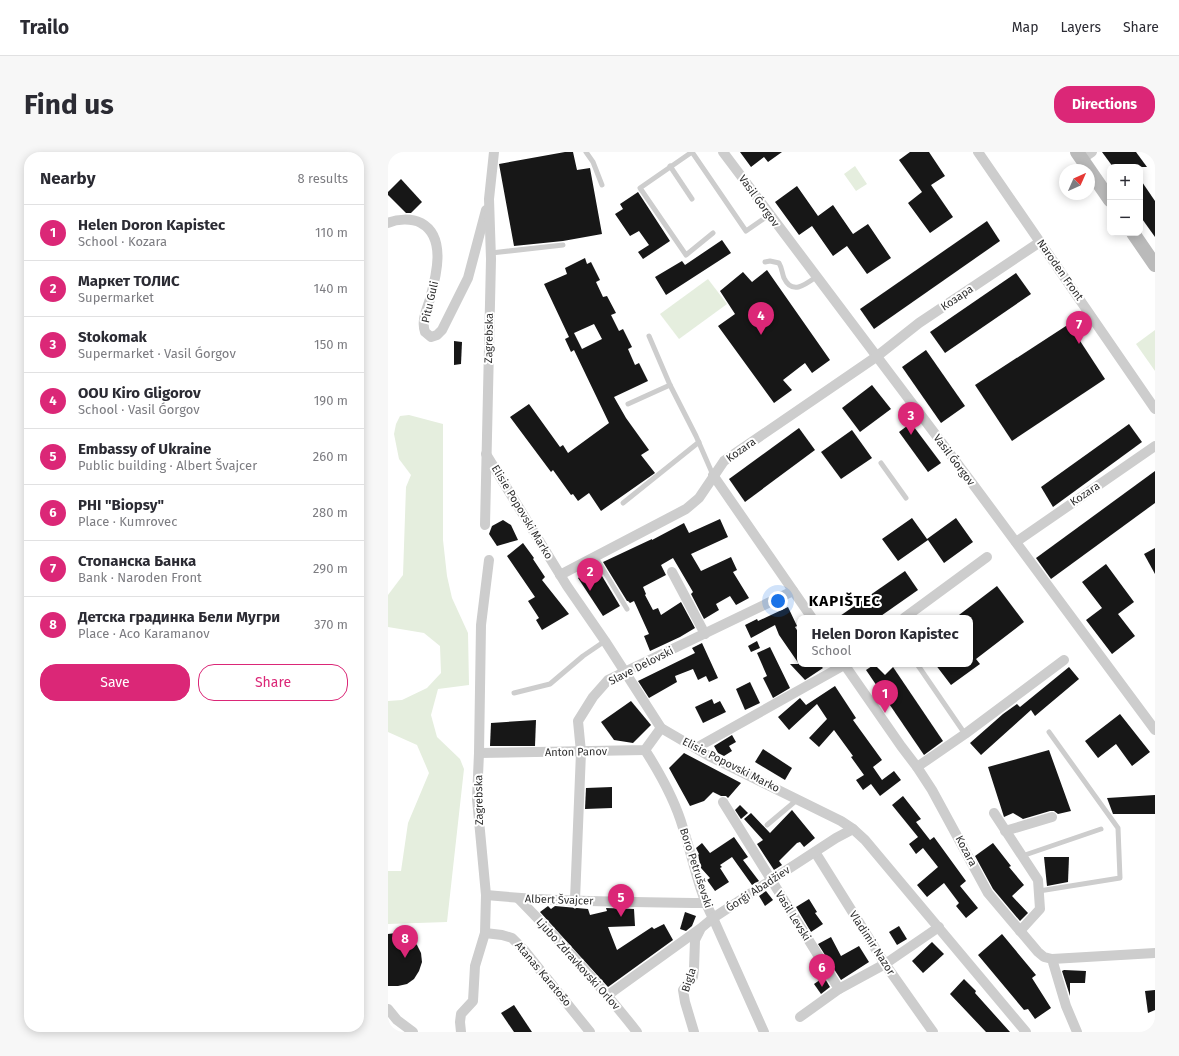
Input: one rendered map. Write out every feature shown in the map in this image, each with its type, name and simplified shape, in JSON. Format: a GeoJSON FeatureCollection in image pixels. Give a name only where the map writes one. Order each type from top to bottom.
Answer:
{"type":"FeatureCollection","features":[{"type":"Feature","properties":{"kind":"street","name":"Zagrebska"},"geometry":{"type":"LineString","coordinates":[[485,525],[491,253],[489,199],[494,152]]}},
{"type":"Feature","properties":{"kind":"street","name":"Vasil Ǵorgov"},"geometry":{"type":"LineString","coordinates":[[723,152],[1016,542],[1155,730]]}},
{"type":"Feature","properties":{"kind":"street","name":"Naroden Front"},"geometry":{"type":"LineString","coordinates":[[978,152],[1155,409]]}},
{"type":"Feature","properties":{"kind":"street"},"geometry":{"type":"LineString","coordinates":[[1084,154],[1107,195]]}},
{"type":"Feature","properties":{"kind":"street","name":"Pitu Guli"},"geometry":{"type":"LineString","coordinates":[[388,223],[396,220],[419,222],[426,226],[432,234],[436,244],[438,256],[436,276],[424,320],[425,332],[431,337],[437,335],[442,330],[468,278],[489,199]]}},
{"type":"Feature","properties":{"kind":"street"},"geometry":{"type":"LineString","coordinates":[[1135,236],[1155,265]]}},
{"type":"Feature","properties":{"kind":"street","name":"Козара"},"geometry":{"type":"LineString","coordinates":[[876,357],[919,323],[1040,242]]}},
{"type":"Feature","properties":{"kind":"street","name":"Kozara"},"geometry":{"type":"LineString","coordinates":[[560,574],[686,508],[699,498],[724,461],[876,357]]}},
{"type":"Feature","properties":{"kind":"street","name":"Kozara"},"geometry":{"type":"LineString","coordinates":[[1016,542],[1155,446]]}},
{"type":"Feature","properties":{"kind":"street","name":"Elisie Popovski Marko"},"geometry":{"type":"LineString","coordinates":[[486,454],[560,574],[661,728],[696,748],[841,821],[853,829],[865,840],[1026,1032]]}},
{"type":"Feature","properties":{"kind":"street"},"geometry":{"type":"LineString","coordinates":[[713,476],[810,615]]}},
{"type":"Feature","properties":{"kind":"street"},"geometry":{"type":"LineString","coordinates":[[908,615],[987,557]]}},
{"type":"Feature","properties":{"kind":"street","name":"Zagrebska"},"geometry":{"type":"LineString","coordinates":[[461,1032],[461,1014],[473,1001],[475,966],[485,933],[486,895],[477,799],[481,625],[489,560]]}},
{"type":"Feature","properties":{"kind":"street"},"geometry":{"type":"LineString","coordinates":[[672,572],[705,634]]}},
{"type":"Feature","properties":{"kind":"street","name":"Slave Delovski"},"geometry":{"type":"LineString","coordinates":[[575,900],[581,752],[578,721],[593,697],[608,680],[793,591]]}},
{"type":"Feature","properties":{"kind":"street"},"geometry":{"type":"LineString","coordinates":[[917,767],[965,734],[1064,660]]}},
{"type":"Feature","properties":{"kind":"street"},"geometry":{"type":"LineString","coordinates":[[696,748],[840,667]]}},
{"type":"Feature","properties":{"kind":"street","name":"Kozara"},"geometry":{"type":"LineString","coordinates":[[847,667],[917,767],[948,818],[988,893],[1038,952],[1044,957],[1052,958]]}},
{"type":"Feature","properties":{"kind":"street"},"geometry":{"type":"LineString","coordinates":[[645,750],[661,728]]}},
{"type":"Feature","properties":{"kind":"street","name":"Anton Panov"},"geometry":{"type":"LineString","coordinates":[[479,753],[645,750]]}},
{"type":"Feature","properties":{"kind":"street","name":"Boro Petruševski"},"geometry":{"type":"LineString","coordinates":[[645,750],[670,793],[683,826],[705,903],[764,1032]]}},
{"type":"Feature","properties":{"kind":"street","name":"Vasil Levski"},"geometry":{"type":"LineString","coordinates":[[723,802],[839,989]]}},
{"type":"Feature","properties":{"kind":"street"},"geometry":{"type":"LineString","coordinates":[[994,813],[1038,880],[1040,909],[1020,931]]}},
{"type":"Feature","properties":{"kind":"street"},"geometry":{"type":"LineString","coordinates":[[1005,831],[1052,817]]}},
{"type":"Feature","properties":{"kind":"street","name":"Ǵorǵi Abadžiev"},"geometry":{"type":"LineString","coordinates":[[608,996],[713,918],[853,829]]}},
{"type":"Feature","properties":{"kind":"street","name":"Vladimir Nazor"},"geometry":{"type":"LineString","coordinates":[[815,852],[885,964],[933,1032]]}},
{"type":"Feature","properties":{"kind":"street","name":"Albert Švajcer"},"geometry":{"type":"LineString","coordinates":[[486,895],[518,898],[705,903]]}},
{"type":"Feature","properties":{"kind":"street","name":"Ljubo Zdravkovski Orlov"},"geometry":{"type":"LineString","coordinates":[[518,898],[608,996],[637,1032]]}},
{"type":"Feature","properties":{"kind":"street"},"geometry":{"type":"LineString","coordinates":[[800,1017],[839,989],[885,964],[938,927]]}},
{"type":"Feature","properties":{"kind":"street","name":"Bigla"},"geometry":{"type":"LineString","coordinates":[[694,1032],[685,1002],[684,990],[693,978],[695,940],[701,928]]}},
{"type":"Feature","properties":{"kind":"street","name":"Atanas Karatošo"},"geometry":{"type":"LineString","coordinates":[[485,933],[512,938],[524,950],[570,1005],[590,1032]]}},
{"type":"Feature","properties":{"kind":"street"},"geometry":{"type":"LineString","coordinates":[[1077,1032],[1066,1006],[1052,958],[1155,953]]}},
{"type":"Feature","properties":{"kind":"street"},"geometry":{"type":"LineString","coordinates":[[388,1009],[398,1020],[413,1032]]}},
{"type":"Feature","properties":{"kind":"lane"},"geometry":{"type":"LineString","coordinates":[[586,152],[593,162],[602,186]]}},
{"type":"Feature","properties":{"kind":"lane"},"geometry":{"type":"LineString","coordinates":[[713,233],[686,255],[640,188],[692,152],[746,231],[769,215]]}},
{"type":"Feature","properties":{"kind":"lane"},"geometry":{"type":"LineString","coordinates":[[670,166],[692,199]]}},
{"type":"Feature","properties":{"kind":"lane"},"geometry":{"type":"LineString","coordinates":[[491,253],[563,245]]}},
{"type":"Feature","properties":{"kind":"lane"},"geometry":{"type":"LineString","coordinates":[[765,262],[770,261],[779,263],[782,268],[784,278],[794,287],[803,286],[816,277]]}},
{"type":"Feature","properties":{"kind":"lane"},"geometry":{"type":"LineString","coordinates":[[649,336],[670,385],[699,442],[713,476]]}},
{"type":"Feature","properties":{"kind":"lane"},"geometry":{"type":"LineString","coordinates":[[628,404],[670,385]]}},
{"type":"Feature","properties":{"kind":"lane"},"geometry":{"type":"LineString","coordinates":[[623,503],[699,442]]}},
{"type":"Feature","properties":{"kind":"lane"},"geometry":{"type":"LineString","coordinates":[[881,463],[906,498]]}},
{"type":"Feature","properties":{"kind":"lane"},"geometry":{"type":"LineString","coordinates":[[595,556],[627,609]]}},
{"type":"Feature","properties":{"kind":"lane"},"geometry":{"type":"LineString","coordinates":[[514,693],[550,684],[583,656],[605,641]]}},
{"type":"Feature","properties":{"kind":"lane"},"geometry":{"type":"LineString","coordinates":[[919,667],[965,734]]}},
{"type":"Feature","properties":{"kind":"lane"},"geometry":{"type":"LineString","coordinates":[[1039,891],[1120,878],[1118,828],[1049,732]]}},
{"type":"Feature","properties":{"kind":"lane"},"geometry":{"type":"LineString","coordinates":[[767,825],[798,799]]}},
{"type":"Feature","properties":{"kind":"lane"},"geometry":{"type":"LineString","coordinates":[[1022,856],[1101,829]]}},
{"type":"Feature","properties":{"kind":"green space"},"geometry":{"type":"Polygon","coordinates":[[[855,166],[867,184],[856,191],[844,174],[855,166]]]}},
{"type":"Feature","properties":{"kind":"green space"},"geometry":{"type":"Polygon","coordinates":[[[708,279],[727,304],[679,339],[660,314],[708,279]]]}},
{"type":"Feature","properties":{"kind":"green space"},"geometry":{"type":"Polygon","coordinates":[[[1155,330],[1155,371],[1136,344],[1155,330]]]}},
{"type":"Feature","properties":{"kind":"green space"},"geometry":{"type":"Polygon","coordinates":[[[409,415],[443,424],[443,540],[447,576],[452,598],[468,633],[469,685],[438,689],[431,715],[437,737],[460,759],[464,769],[447,922],[388,924],[388,871],[401,871],[408,823],[429,773],[417,745],[388,732],[388,701],[402,700],[427,688],[441,673],[440,646],[424,633],[388,627],[388,595],[403,575],[406,487],[411,475],[399,459],[394,434],[396,424],[400,416],[409,415]]]}},
{"type":"Feature","properties":{"kind":"building"},"geometry":{"type":"Polygon","coordinates":[[[565,152],[573,152],[577,170],[590,168],[602,234],[563,241],[514,246],[499,164],[565,152]]]}},
{"type":"Feature","properties":{"kind":"building"},"geometry":{"type":"Polygon","coordinates":[[[740,152],[782,152],[768,162],[764,157],[751,167],[740,152]]]}},
{"type":"Feature","properties":{"kind":"building"},"geometry":{"type":"Polygon","coordinates":[[[910,152],[929,152],[945,176],[931,185],[953,217],[930,233],[908,203],[922,192],[899,160],[910,152]]]}},
{"type":"Feature","properties":{"kind":"building"},"geometry":{"type":"Polygon","coordinates":[[[1102,152],[1136,152],[1147,167],[1143,167],[1143,164],[1111,164],[1102,152]]]}},
{"type":"Feature","properties":{"kind":"building"},"geometry":{"type":"Polygon","coordinates":[[[401,179],[422,202],[411,213],[406,213],[388,195],[388,192],[401,179]]]}},
{"type":"Feature","properties":{"kind":"building"},"geometry":{"type":"Polygon","coordinates":[[[1143,183],[1155,201],[1155,237],[1143,220],[1143,183]]]}},
{"type":"Feature","properties":{"kind":"building"},"geometry":{"type":"Polygon","coordinates":[[[797,186],[818,216],[833,205],[853,234],[868,224],[891,258],[867,274],[847,246],[833,256],[812,226],[799,235],[775,202],[797,186]]]}},
{"type":"Feature","properties":{"kind":"building"},"geometry":{"type":"Polygon","coordinates":[[[638,192],[670,241],[643,259],[638,252],[649,245],[639,231],[630,236],[615,214],[623,209],[620,204],[638,192]]]}},
{"type":"Feature","properties":{"kind":"building"},"geometry":{"type":"Polygon","coordinates":[[[987,221],[1000,241],[874,329],[860,309],[987,221]]]}},
{"type":"Feature","properties":{"kind":"building"},"geometry":{"type":"Polygon","coordinates":[[[722,240],[731,253],[666,295],[655,277],[682,261],[685,265],[722,240]]]}},
{"type":"Feature","properties":{"kind":"building"},"geometry":{"type":"Polygon","coordinates":[[[585,258],[587,264],[591,262],[600,280],[596,282],[603,297],[607,296],[616,313],[611,315],[619,331],[623,329],[632,347],[628,349],[635,365],[639,363],[648,381],[614,397],[626,418],[649,450],[641,455],[655,473],[601,511],[589,493],[578,501],[573,494],[571,495],[553,470],[551,472],[510,417],[529,404],[560,447],[563,445],[568,453],[609,423],[574,350],[571,352],[565,339],[569,337],[544,284],[567,274],[565,268],[585,258]],[[594,324],[574,333],[582,349],[602,339],[594,324]]]}},
{"type":"Feature","properties":{"kind":"building"},"geometry":{"type":"Polygon","coordinates":[[[767,270],[830,360],[812,373],[805,363],[783,380],[792,390],[774,403],[718,326],[735,314],[720,291],[743,272],[752,282],[767,270]]]}},
{"type":"Feature","properties":{"kind":"building"},"geometry":{"type":"Polygon","coordinates":[[[1016,273],[1031,294],[945,353],[930,332],[1016,273]]]}},
{"type":"Feature","properties":{"kind":"building"},"geometry":{"type":"Polygon","coordinates":[[[1069,324],[1105,379],[1012,441],[975,385],[1069,324]]]}},
{"type":"Feature","properties":{"kind":"building"},"geometry":{"type":"Polygon","coordinates":[[[454,341],[462,342],[461,364],[454,365],[454,341]]]}},
{"type":"Feature","properties":{"kind":"building"},"geometry":{"type":"Polygon","coordinates":[[[926,350],[965,406],[941,423],[902,367],[926,350]]]}},
{"type":"Feature","properties":{"kind":"building"},"geometry":{"type":"Polygon","coordinates":[[[872,385],[891,409],[860,432],[842,408],[872,385]]]}},
{"type":"Feature","properties":{"kind":"building"},"geometry":{"type":"Polygon","coordinates":[[[911,423],[941,463],[928,472],[899,432],[911,423]]]}},
{"type":"Feature","properties":{"kind":"building"},"geometry":{"type":"Polygon","coordinates":[[[1129,424],[1142,442],[1053,507],[1041,487],[1129,424]]]}},
{"type":"Feature","properties":{"kind":"building"},"geometry":{"type":"Polygon","coordinates":[[[799,428],[815,450],[745,502],[729,479],[799,428]]]}},
{"type":"Feature","properties":{"kind":"building"},"geometry":{"type":"Polygon","coordinates":[[[852,430],[872,458],[841,479],[821,452],[852,430]]]}},
{"type":"Feature","properties":{"kind":"building"},"geometry":{"type":"Polygon","coordinates":[[[1155,471],[1155,503],[1051,579],[1036,558],[1155,471]]]}},
{"type":"Feature","properties":{"kind":"building"},"geometry":{"type":"Polygon","coordinates":[[[912,518],[927,539],[956,518],[973,542],[944,563],[928,540],[898,561],[882,539],[912,518]]]}},
{"type":"Feature","properties":{"kind":"building"},"geometry":{"type":"Polygon","coordinates":[[[720,519],[728,537],[691,554],[701,571],[731,557],[737,570],[733,572],[749,598],[736,605],[730,596],[716,604],[719,610],[704,619],[691,594],[693,592],[673,558],[661,565],[666,575],[643,587],[646,594],[645,595],[653,610],[658,608],[661,615],[681,602],[695,628],[650,651],[644,636],[649,634],[634,601],[630,603],[627,601],[603,562],[652,540],[684,523],[689,533],[720,519]]]}},
{"type":"Feature","properties":{"kind":"building"},"geometry":{"type":"Polygon","coordinates":[[[503,520],[511,525],[518,540],[497,546],[489,534],[492,526],[503,520]]]}},
{"type":"Feature","properties":{"kind":"building"},"geometry":{"type":"Polygon","coordinates":[[[523,543],[545,577],[542,580],[569,614],[542,630],[536,620],[539,618],[528,601],[535,597],[507,556],[523,543]]]}},
{"type":"Feature","properties":{"kind":"building"},"geometry":{"type":"Polygon","coordinates":[[[1155,548],[1155,574],[1144,554],[1155,548]]]}},
{"type":"Feature","properties":{"kind":"building"},"geometry":{"type":"Polygon","coordinates":[[[1106,564],[1134,602],[1118,614],[1135,636],[1112,654],[1086,620],[1102,608],[1082,582],[1106,564]]]}},
{"type":"Feature","properties":{"kind":"building"},"geometry":{"type":"Polygon","coordinates":[[[596,566],[620,606],[603,616],[578,578],[596,566]]]}},
{"type":"Feature","properties":{"kind":"building"},"geometry":{"type":"Polygon","coordinates":[[[905,571],[918,590],[882,615],[841,615],[905,571]]]}},
{"type":"Feature","properties":{"kind":"building"},"geometry":{"type":"Polygon","coordinates":[[[997,586],[1024,622],[976,659],[980,664],[951,685],[937,667],[973,667],[973,615],[959,615],[997,586]]]}},
{"type":"Feature","properties":{"kind":"building"},"geometry":{"type":"Polygon","coordinates":[[[788,607],[797,626],[795,627],[797,630],[797,661],[779,635],[775,625],[751,638],[745,625],[757,619],[758,621],[788,607]]]}},
{"type":"Feature","properties":{"kind":"building"},"geometry":{"type":"Polygon","coordinates":[[[757,641],[760,648],[751,652],[748,646],[757,641]]]}},
{"type":"Feature","properties":{"kind":"building"},"geometry":{"type":"Polygon","coordinates":[[[702,643],[718,678],[709,682],[706,676],[698,680],[693,669],[675,676],[677,682],[649,698],[638,681],[695,653],[692,648],[702,643]]]}},
{"type":"Feature","properties":{"kind":"building"},"geometry":{"type":"Polygon","coordinates":[[[770,647],[790,688],[773,698],[763,678],[767,676],[757,653],[770,647]]]}},
{"type":"Feature","properties":{"kind":"building"},"geometry":{"type":"Polygon","coordinates":[[[790,664],[797,664],[797,667],[823,668],[805,680],[790,664]]]}},
{"type":"Feature","properties":{"kind":"building"},"geometry":{"type":"Polygon","coordinates":[[[870,667],[893,667],[943,741],[924,755],[866,670],[870,667]]]}},
{"type":"Feature","properties":{"kind":"building"},"geometry":{"type":"Polygon","coordinates":[[[1069,667],[1079,679],[1035,716],[1031,710],[981,755],[970,743],[1003,714],[1017,704],[1020,707],[1069,667]]]}},
{"type":"Feature","properties":{"kind":"building"},"geometry":{"type":"Polygon","coordinates":[[[750,682],[760,703],[745,710],[736,689],[750,682]]]}},
{"type":"Feature","properties":{"kind":"building"},"geometry":{"type":"Polygon","coordinates":[[[835,686],[856,718],[853,720],[882,760],[873,767],[882,780],[894,771],[901,780],[880,796],[871,784],[863,790],[856,780],[864,775],[851,757],[853,756],[834,730],[819,747],[809,738],[827,719],[817,704],[789,730],[778,717],[800,698],[806,705],[835,686]]]}},
{"type":"Feature","properties":{"kind":"building"},"geometry":{"type":"Polygon","coordinates":[[[712,699],[714,704],[720,701],[726,712],[703,723],[695,707],[712,699]]]}},
{"type":"Feature","properties":{"kind":"building"},"geometry":{"type":"Polygon","coordinates":[[[631,701],[651,725],[633,743],[614,740],[601,722],[631,701]]]}},
{"type":"Feature","properties":{"kind":"building"},"geometry":{"type":"Polygon","coordinates":[[[1120,714],[1150,752],[1132,766],[1116,744],[1098,758],[1085,741],[1120,714]]]}},
{"type":"Feature","properties":{"kind":"building"},"geometry":{"type":"Polygon","coordinates":[[[536,720],[535,746],[490,746],[491,723],[536,720]]]}},
{"type":"Feature","properties":{"kind":"building"},"geometry":{"type":"Polygon","coordinates":[[[732,735],[736,742],[729,746],[732,751],[724,756],[718,753],[714,746],[732,735]]]}},
{"type":"Feature","properties":{"kind":"building"},"geometry":{"type":"Polygon","coordinates":[[[763,749],[792,768],[785,780],[755,762],[763,749]]]}},
{"type":"Feature","properties":{"kind":"building"},"geometry":{"type":"Polygon","coordinates":[[[1049,750],[1071,811],[1058,814],[1054,811],[1050,811],[1023,819],[1013,813],[1004,817],[988,767],[1049,750]]]}},
{"type":"Feature","properties":{"kind":"building"},"geometry":{"type":"Polygon","coordinates":[[[684,753],[741,783],[728,798],[713,792],[704,801],[690,806],[669,768],[684,753]]]}},
{"type":"Feature","properties":{"kind":"building"},"geometry":{"type":"Polygon","coordinates":[[[612,787],[612,808],[585,809],[586,788],[612,787]]]}},
{"type":"Feature","properties":{"kind":"building"},"geometry":{"type":"Polygon","coordinates":[[[1155,795],[1155,814],[1113,814],[1107,798],[1155,795]]]}},
{"type":"Feature","properties":{"kind":"building"},"geometry":{"type":"Polygon","coordinates":[[[903,796],[921,819],[916,822],[930,840],[934,837],[966,881],[960,886],[978,908],[966,918],[956,906],[959,903],[944,883],[927,897],[917,885],[938,867],[923,848],[916,854],[909,844],[918,837],[892,805],[903,796]]]}},
{"type":"Feature","properties":{"kind":"building"},"geometry":{"type":"Polygon","coordinates":[[[740,805],[748,813],[741,819],[735,810],[740,805]]]}},
{"type":"Feature","properties":{"kind":"building"},"geometry":{"type":"Polygon","coordinates":[[[792,810],[815,838],[804,847],[800,842],[797,843],[779,861],[782,865],[774,870],[757,844],[763,840],[744,819],[751,813],[770,833],[792,810]]]}},
{"type":"Feature","properties":{"kind":"building"},"geometry":{"type":"Polygon","coordinates":[[[734,837],[748,857],[743,860],[759,881],[752,885],[732,857],[720,865],[722,867],[720,868],[729,882],[715,891],[707,880],[710,878],[701,868],[699,854],[696,848],[702,843],[710,853],[734,837]]]}},
{"type":"Feature","properties":{"kind":"building"},"geometry":{"type":"Polygon","coordinates":[[[993,843],[1011,866],[1009,867],[1024,885],[1012,896],[1028,913],[1020,921],[993,889],[975,856],[993,843]]]}},
{"type":"Feature","properties":{"kind":"building"},"geometry":{"type":"Polygon","coordinates":[[[1044,857],[1069,857],[1068,882],[1047,886],[1044,857]]]}},
{"type":"Feature","properties":{"kind":"building"},"geometry":{"type":"Polygon","coordinates":[[[766,891],[773,900],[765,906],[759,896],[766,891]]]}},
{"type":"Feature","properties":{"kind":"building"},"geometry":{"type":"Polygon","coordinates":[[[809,899],[817,912],[815,913],[823,924],[811,932],[796,907],[809,899]]]}},
{"type":"Feature","properties":{"kind":"building"},"geometry":{"type":"Polygon","coordinates":[[[548,906],[551,909],[555,906],[588,909],[590,915],[607,911],[606,908],[634,909],[635,926],[608,927],[617,950],[652,927],[654,929],[664,924],[673,940],[608,987],[540,912],[548,906]]]}},
{"type":"Feature","properties":{"kind":"building"},"geometry":{"type":"Polygon","coordinates":[[[685,912],[696,916],[692,926],[686,931],[680,929],[685,912]]]}},
{"type":"Feature","properties":{"kind":"building"},"geometry":{"type":"Polygon","coordinates":[[[899,926],[907,939],[897,945],[889,932],[899,926]]]}},
{"type":"Feature","properties":{"kind":"building"},"geometry":{"type":"Polygon","coordinates":[[[396,933],[411,939],[417,945],[421,953],[422,962],[414,979],[407,984],[388,986],[388,934],[396,933]]]}},
{"type":"Feature","properties":{"kind":"building"},"geometry":{"type":"Polygon","coordinates":[[[1002,934],[1036,975],[1032,978],[1051,1008],[1035,1019],[1028,1009],[1024,1010],[978,955],[1002,934]]]}},
{"type":"Feature","properties":{"kind":"building"},"geometry":{"type":"Polygon","coordinates":[[[831,937],[841,956],[859,946],[869,962],[841,980],[818,944],[831,937]]]}},
{"type":"Feature","properties":{"kind":"building"},"geometry":{"type":"Polygon","coordinates":[[[932,942],[944,954],[923,973],[912,961],[932,942]]]}},
{"type":"Feature","properties":{"kind":"building"},"geometry":{"type":"Polygon","coordinates":[[[1062,971],[1086,971],[1085,983],[1070,983],[1070,996],[1062,971]]]}},
{"type":"Feature","properties":{"kind":"building"},"geometry":{"type":"Polygon","coordinates":[[[824,977],[830,987],[821,994],[814,984],[824,977]]]}},
{"type":"Feature","properties":{"kind":"building"},"geometry":{"type":"Polygon","coordinates":[[[964,979],[1010,1032],[986,1032],[950,994],[964,979]]]}},
{"type":"Feature","properties":{"kind":"building"},"geometry":{"type":"Polygon","coordinates":[[[1155,990],[1155,1010],[1148,1013],[1145,991],[1155,990]]]}},
{"type":"Feature","properties":{"kind":"building"},"geometry":{"type":"Polygon","coordinates":[[[514,1005],[532,1032],[514,1032],[501,1013],[514,1005]]]}},
{"type":"Feature","properties":{"kind":"place","name":"OOU Kiro Gligorov"},"geometry":{"type":"Point","coordinates":[761,335]}},
{"type":"Feature","properties":{"kind":"place","name":"Стопанска Банка"},"geometry":{"type":"Point","coordinates":[1079,344]}},
{"type":"Feature","properties":{"kind":"place","name":"Stokomak"},"geometry":{"type":"Point","coordinates":[911,435]}},
{"type":"Feature","properties":{"kind":"place","name":"Маркет ТОЛИС"},"geometry":{"type":"Point","coordinates":[590,591]}},
{"type":"Feature","properties":{"kind":"place","name":"Helen Doron Kapistec"},"geometry":{"type":"Point","coordinates":[885,713]}},
{"type":"Feature","properties":{"kind":"place","name":"Embassy of Ukraine"},"geometry":{"type":"Point","coordinates":[621,917]}},
{"type":"Feature","properties":{"kind":"place","name":"Детска градинка Бели Мугри"},"geometry":{"type":"Point","coordinates":[405,958]}},
{"type":"Feature","properties":{"kind":"place","name":"PHI \"Biopsy\""},"geometry":{"type":"Point","coordinates":[822,987]}},
{"type":"Feature","properties":{"kind":"district","name":"KAPIŠTEC"},"geometry":{"type":"Point","coordinates":[845,601]}}]}
